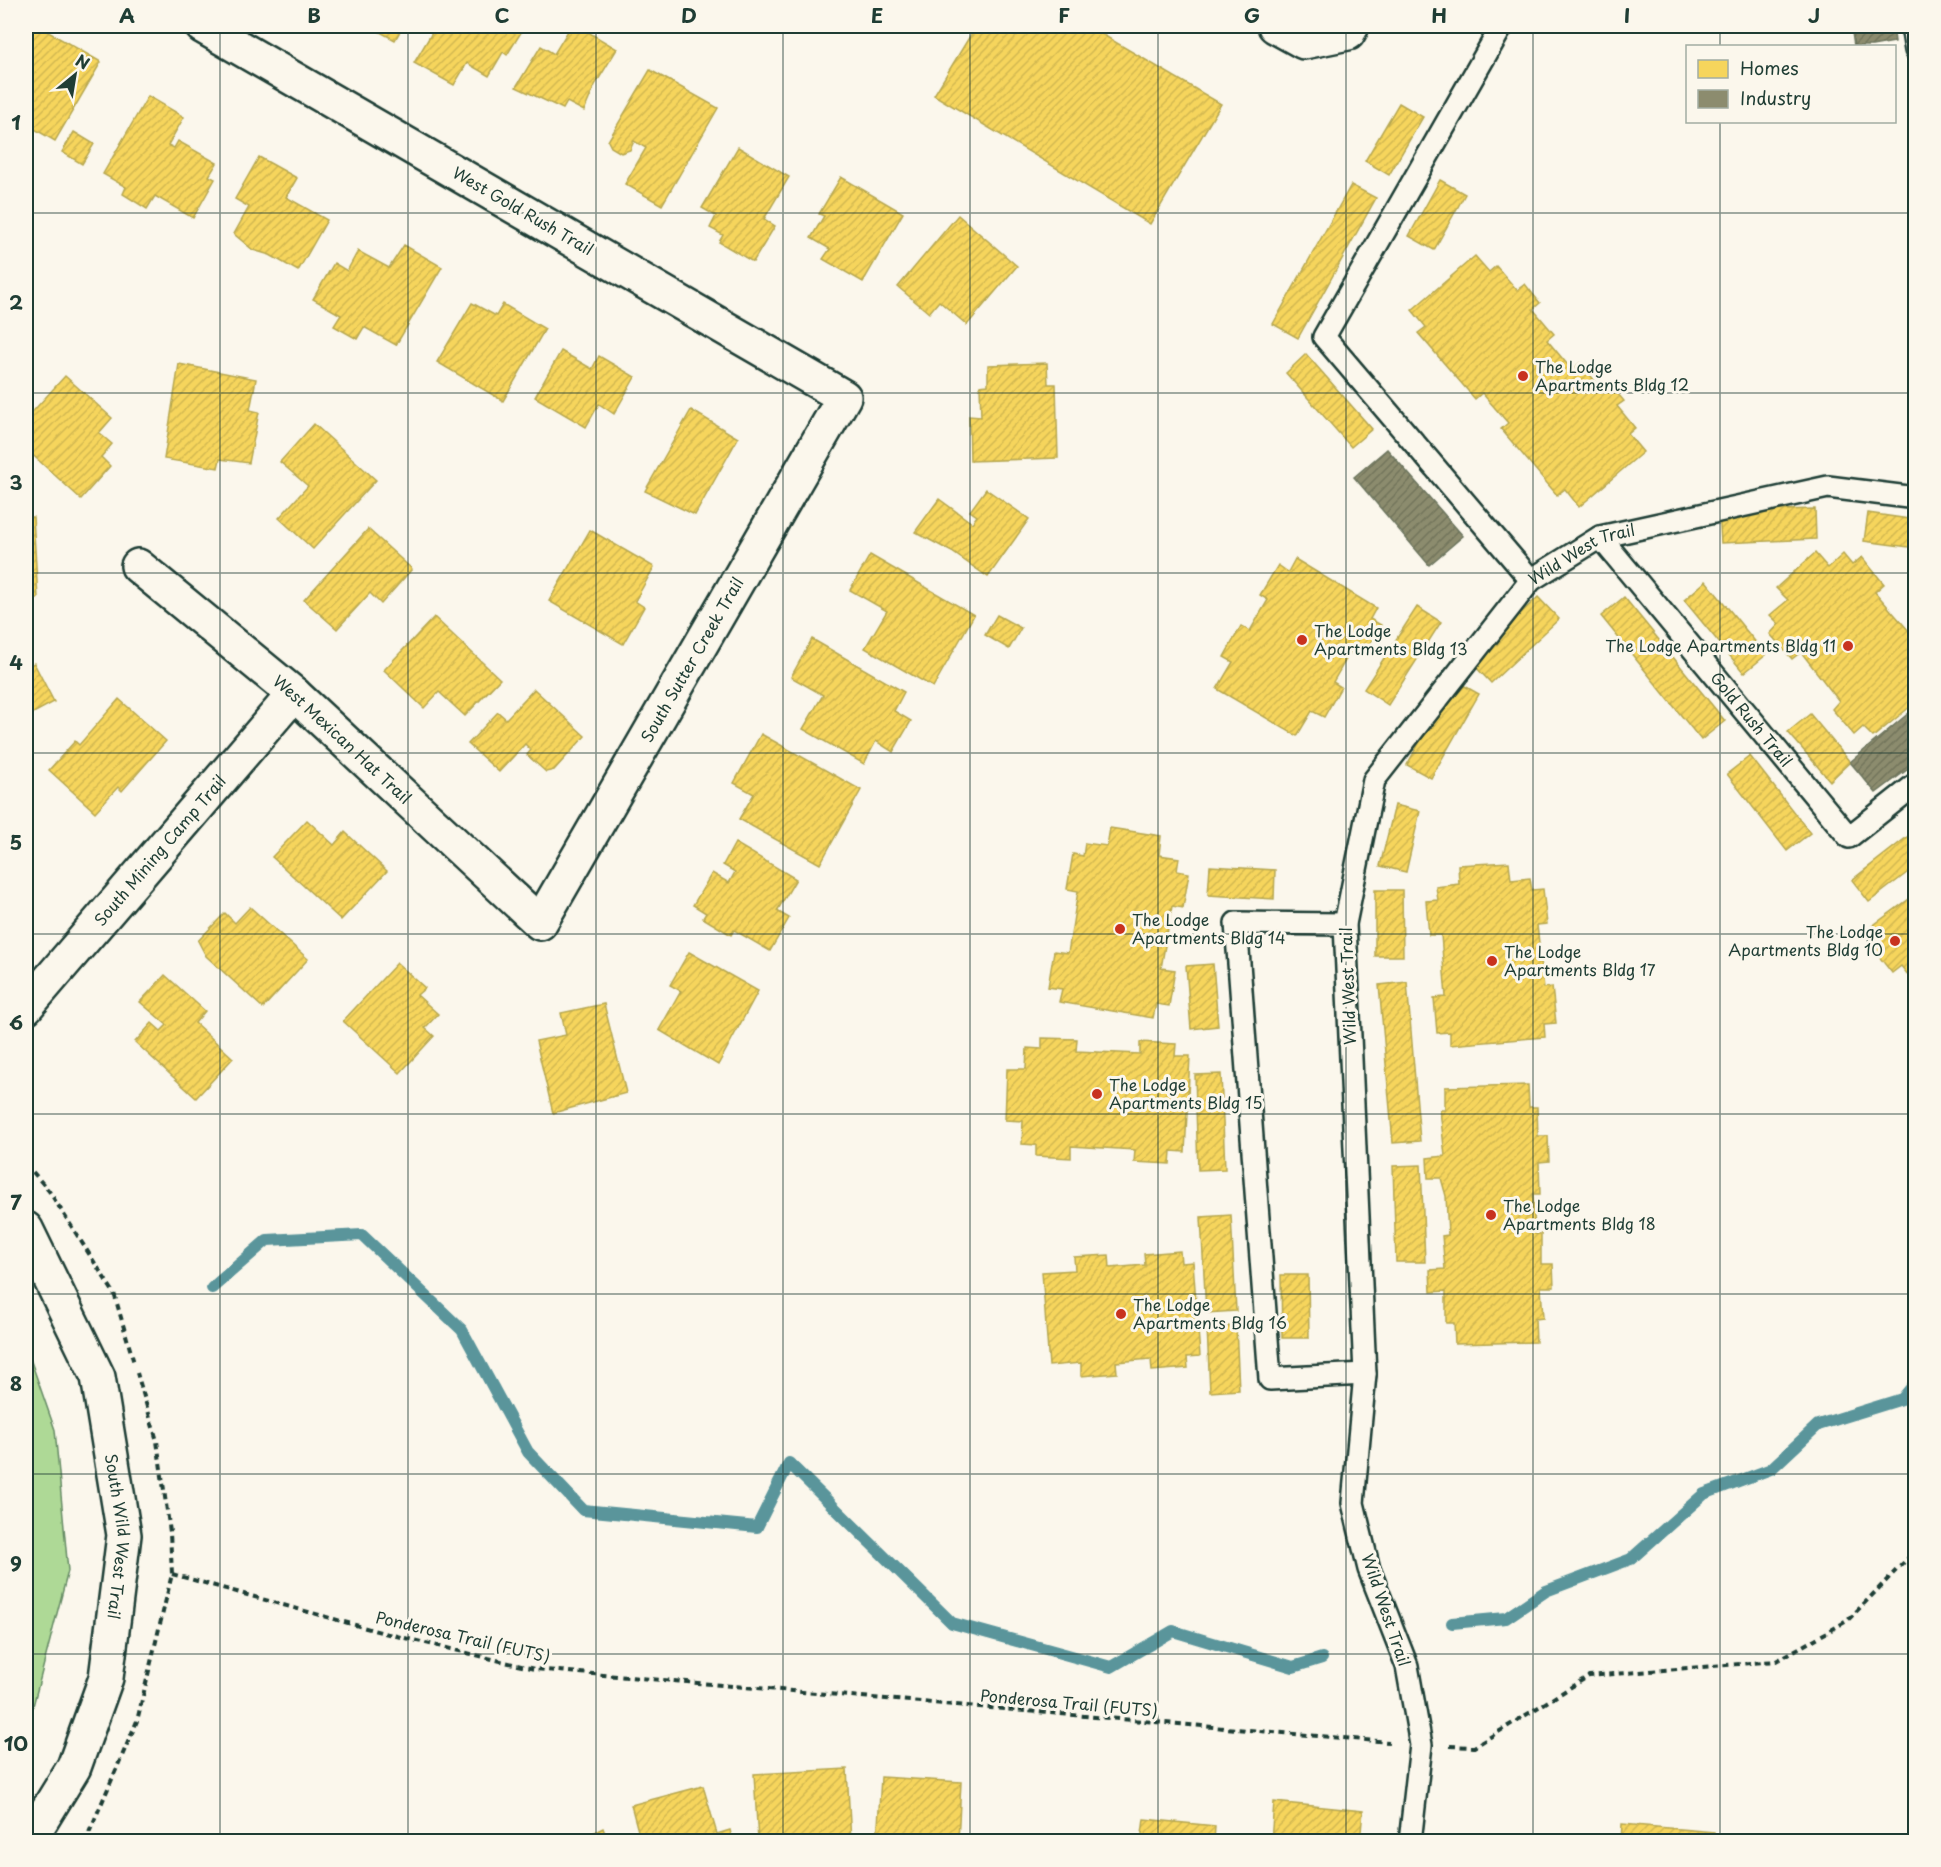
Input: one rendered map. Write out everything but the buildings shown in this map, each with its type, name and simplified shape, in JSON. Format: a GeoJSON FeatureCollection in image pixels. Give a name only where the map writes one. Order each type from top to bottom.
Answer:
{"type":"FeatureCollection","features":[{"type":"Feature","properties":{"kind":"street","name":"West Gold Rush Trail"},"geometry":{"type":"LineString","coordinates":[[202,26],[844,397]]}},
{"type":"Feature","properties":{"kind":"street"},"geometry":{"type":"LineString","coordinates":[[1275,26],[1304,42],[1348,33],[1352,26]]}},
{"type":"Feature","properties":{"kind":"street","name":"South Sutter Creek Trail"},"geometry":{"type":"LineString","coordinates":[[540,922],[844,397]]}},
{"type":"Feature","properties":{"kind":"street","name":"West Mexican Hat Trail"},"geometry":{"type":"LineString","coordinates":[[138,566],[294,694],[540,922]]}},
{"type":"Feature","properties":{"kind":"street","name":"South Mining Camp Trail"},"geometry":{"type":"LineString","coordinates":[[26,1007],[294,694]]}},
{"type":"Feature","properties":{"kind":"street","name":"South Wild West Trail"},"geometry":{"type":"LineString","coordinates":[[26,1229],[98,1377],[124,1535],[106,1678],[74,1767],[28,1842]]}},
{"type":"Feature","properties":{"kind":"lane"},"geometry":{"type":"LineString","coordinates":[[1502,26],[1324,337],[1531,580]]}},
{"type":"Feature","properties":{"kind":"lane"},"geometry":{"type":"LineString","coordinates":[[1912,26],[1916,50]]}},
{"type":"Feature","properties":{"kind":"lane","name":"Wild West Trail"},"geometry":{"type":"LineString","coordinates":[[1410,1842],[1420,1745],[1407,1666],[1369,1569],[1353,1503],[1365,1374],[1345,924],[1374,780],[1531,580],[1600,537],[1828,487],[1916,498]]}},
{"type":"Feature","properties":{"kind":"lane","name":"Gold Rush Trail"},"geometry":{"type":"LineString","coordinates":[[1600,537],[1849,837],[1916,783]]}},
{"type":"Feature","properties":{"kind":"lane"},"geometry":{"type":"LineString","coordinates":[[1345,924],[1236,923],[1270,1378],[1365,1374]]}},
{"type":"Feature","properties":{"kind":"path","name":"Ponderosa Trail (FUTS)"},"geometry":{"type":"LineString","coordinates":[[171,1574],[384,1632],[534,1669],[1420,1745],[1474,1747],[1589,1676],[1776,1660],[1847,1621],[1916,1550]]}},
{"type":"Feature","properties":{"kind":"green space"},"geometry":{"type":"Polygon","coordinates":[[[26,1347],[55,1430],[68,1571],[26,1733],[26,1347]]]}},
{"type":"Feature","properties":{"kind":"waterway"},"geometry":{"type":"LineString","coordinates":[[212,1288],[267,1240],[362,1235],[462,1330],[528,1452],[583,1510],[757,1527],[789,1463],[952,1623],[1111,1667],[1173,1631],[1293,1667],[1322,1658]]}},
{"type":"Feature","properties":{"kind":"waterway"},"geometry":{"type":"LineString","coordinates":[[1452,1623],[1506,1618],[1546,1591],[1631,1559],[1704,1494],[1771,1469],[1818,1425],[1902,1399],[1916,1382]]}},
{"type":"Feature","properties":{"kind":"place","name":"The Lodge Apartments Bldg 12"},"geometry":{"type":"Point","coordinates":[1523,376]}},
{"type":"Feature","properties":{"kind":"place","name":"The Lodge Apartments Bldg 13"},"geometry":{"type":"Point","coordinates":[1302,640]}},
{"type":"Feature","properties":{"kind":"place","name":"The Lodge Apartments Bldg 11"},"geometry":{"type":"Point","coordinates":[1848,646]}},
{"type":"Feature","properties":{"kind":"place","name":"The Lodge Apartments Bldg 14"},"geometry":{"type":"Point","coordinates":[1120,929]}},
{"type":"Feature","properties":{"kind":"place","name":"The Lodge Apartments Bldg 10"},"geometry":{"type":"Point","coordinates":[1895,941]}},
{"type":"Feature","properties":{"kind":"place","name":"The Lodge Apartments Bldg 17"},"geometry":{"type":"Point","coordinates":[1492,961]}},
{"type":"Feature","properties":{"kind":"place","name":"The Lodge Apartments Bldg 15"},"geometry":{"type":"Point","coordinates":[1097,1094]}},
{"type":"Feature","properties":{"kind":"place","name":"The Lodge Apartments Bldg 18"},"geometry":{"type":"Point","coordinates":[1491,1215]}},
{"type":"Feature","properties":{"kind":"place","name":"The Lodge Apartments Bldg 16"},"geometry":{"type":"Point","coordinates":[1121,1314]}}]}
